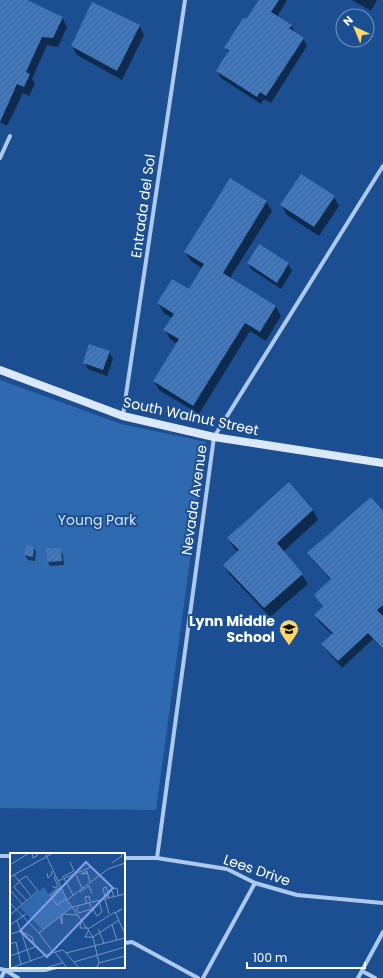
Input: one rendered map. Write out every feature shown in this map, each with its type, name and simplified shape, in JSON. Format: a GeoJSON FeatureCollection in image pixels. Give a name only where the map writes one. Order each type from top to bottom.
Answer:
{"type":"FeatureCollection","features":[{"type":"Feature","properties":{"kind":"street","name":"Entrada del Sol"},"geometry":{"type":"LineString","coordinates":[[123,416],[185,0]]}},
{"type":"Feature","properties":{"kind":"street"},"geometry":{"type":"LineString","coordinates":[[0,158],[10,136]]}},
{"type":"Feature","properties":{"kind":"street","name":"Nevada Avenue"},"geometry":{"type":"LineString","coordinates":[[157,858],[214,436],[383,166]]}},
{"type":"Feature","properties":{"kind":"street","name":"South Walnut Street"},"geometry":{"type":"LineString","coordinates":[[0,370],[123,416],[214,436],[383,464]]}},
{"type":"Feature","properties":{"kind":"street","name":"Lees Drive"},"geometry":{"type":"LineString","coordinates":[[125,858],[157,858],[227,869],[256,883],[297,895],[383,903]]}},
{"type":"Feature","properties":{"kind":"street"},"geometry":{"type":"LineString","coordinates":[[203,978],[256,883]]}},
{"type":"Feature","properties":{"kind":"street"},"geometry":{"type":"LineString","coordinates":[[358,978],[383,932]]}},
{"type":"Feature","properties":{"kind":"street"},"geometry":{"type":"LineString","coordinates":[[125,943],[132,942],[198,978]]}},
{"type":"Feature","properties":{"kind":"street"},"geometry":{"type":"LineString","coordinates":[[2,970],[45,970],[52,968]]}},
{"type":"Feature","properties":{"kind":"street"},"geometry":{"type":"LineString","coordinates":[[1,978],[2,970]]}},
{"type":"Feature","properties":{"kind":"street"},"geometry":{"type":"LineString","coordinates":[[2,970],[18,978]]}},
{"type":"Feature","properties":{"kind":"street"},"geometry":{"type":"LineString","coordinates":[[362,971],[375,978]]}},
{"type":"Feature","properties":{"kind":"green space","name":"Young Park"},"geometry":{"type":"Polygon","coordinates":[[[0,380],[121,424],[206,442],[156,810],[0,808],[0,380]]]}},
{"type":"Feature","properties":{"kind":"building"},"geometry":{"type":"Polygon","coordinates":[[[0,0],[27,0],[63,17],[53,38],[42,37],[26,72],[30,74],[24,87],[17,84],[0,122],[0,0]]]}},
{"type":"Feature","properties":{"kind":"building"},"geometry":{"type":"Polygon","coordinates":[[[259,0],[279,0],[271,12],[292,25],[289,28],[304,38],[266,96],[260,92],[257,97],[216,71],[229,50],[224,48],[243,18],[246,19],[259,0]]]}},
{"type":"Feature","properties":{"kind":"building"},"geometry":{"type":"Polygon","coordinates":[[[92,2],[140,25],[117,71],[71,46],[92,2]]]}},
{"type":"Feature","properties":{"kind":"building"},"geometry":{"type":"Polygon","coordinates":[[[301,174],[335,196],[314,227],[280,205],[301,174]]]}},
{"type":"Feature","properties":{"kind":"building"},"geometry":{"type":"Polygon","coordinates":[[[230,178],[267,201],[223,273],[276,306],[260,332],[245,323],[193,406],[153,381],[179,339],[163,330],[174,314],[157,303],[172,279],[189,289],[204,264],[184,252],[230,178]]]}},
{"type":"Feature","properties":{"kind":"building"},"geometry":{"type":"Polygon","coordinates":[[[259,244],[289,263],[277,283],[247,263],[259,244]]]}},
{"type":"Feature","properties":{"kind":"building"},"geometry":{"type":"Polygon","coordinates":[[[89,344],[110,351],[103,370],[83,363],[89,344]]]}},
{"type":"Feature","properties":{"kind":"building"},"geometry":{"type":"Polygon","coordinates":[[[289,482],[313,510],[277,543],[303,574],[264,608],[223,565],[239,550],[227,538],[289,482]]]}},
{"type":"Feature","properties":{"kind":"building"},"geometry":{"type":"Polygon","coordinates":[[[371,497],[383,511],[383,605],[377,610],[383,616],[383,649],[368,633],[338,661],[321,644],[333,633],[314,615],[323,606],[314,595],[331,579],[307,553],[371,497]]]}},
{"type":"Feature","properties":{"kind":"building"},"geometry":{"type":"Polygon","coordinates":[[[26,545],[34,547],[33,557],[24,555],[26,545]]]}},
{"type":"Feature","properties":{"kind":"building"},"geometry":{"type":"Polygon","coordinates":[[[46,548],[61,548],[62,561],[47,562],[46,548]]]}},
{"type":"Feature","properties":{"kind":"place","name":"Lynn Middle School"},"geometry":{"type":"Point","coordinates":[289,646]}}]}
